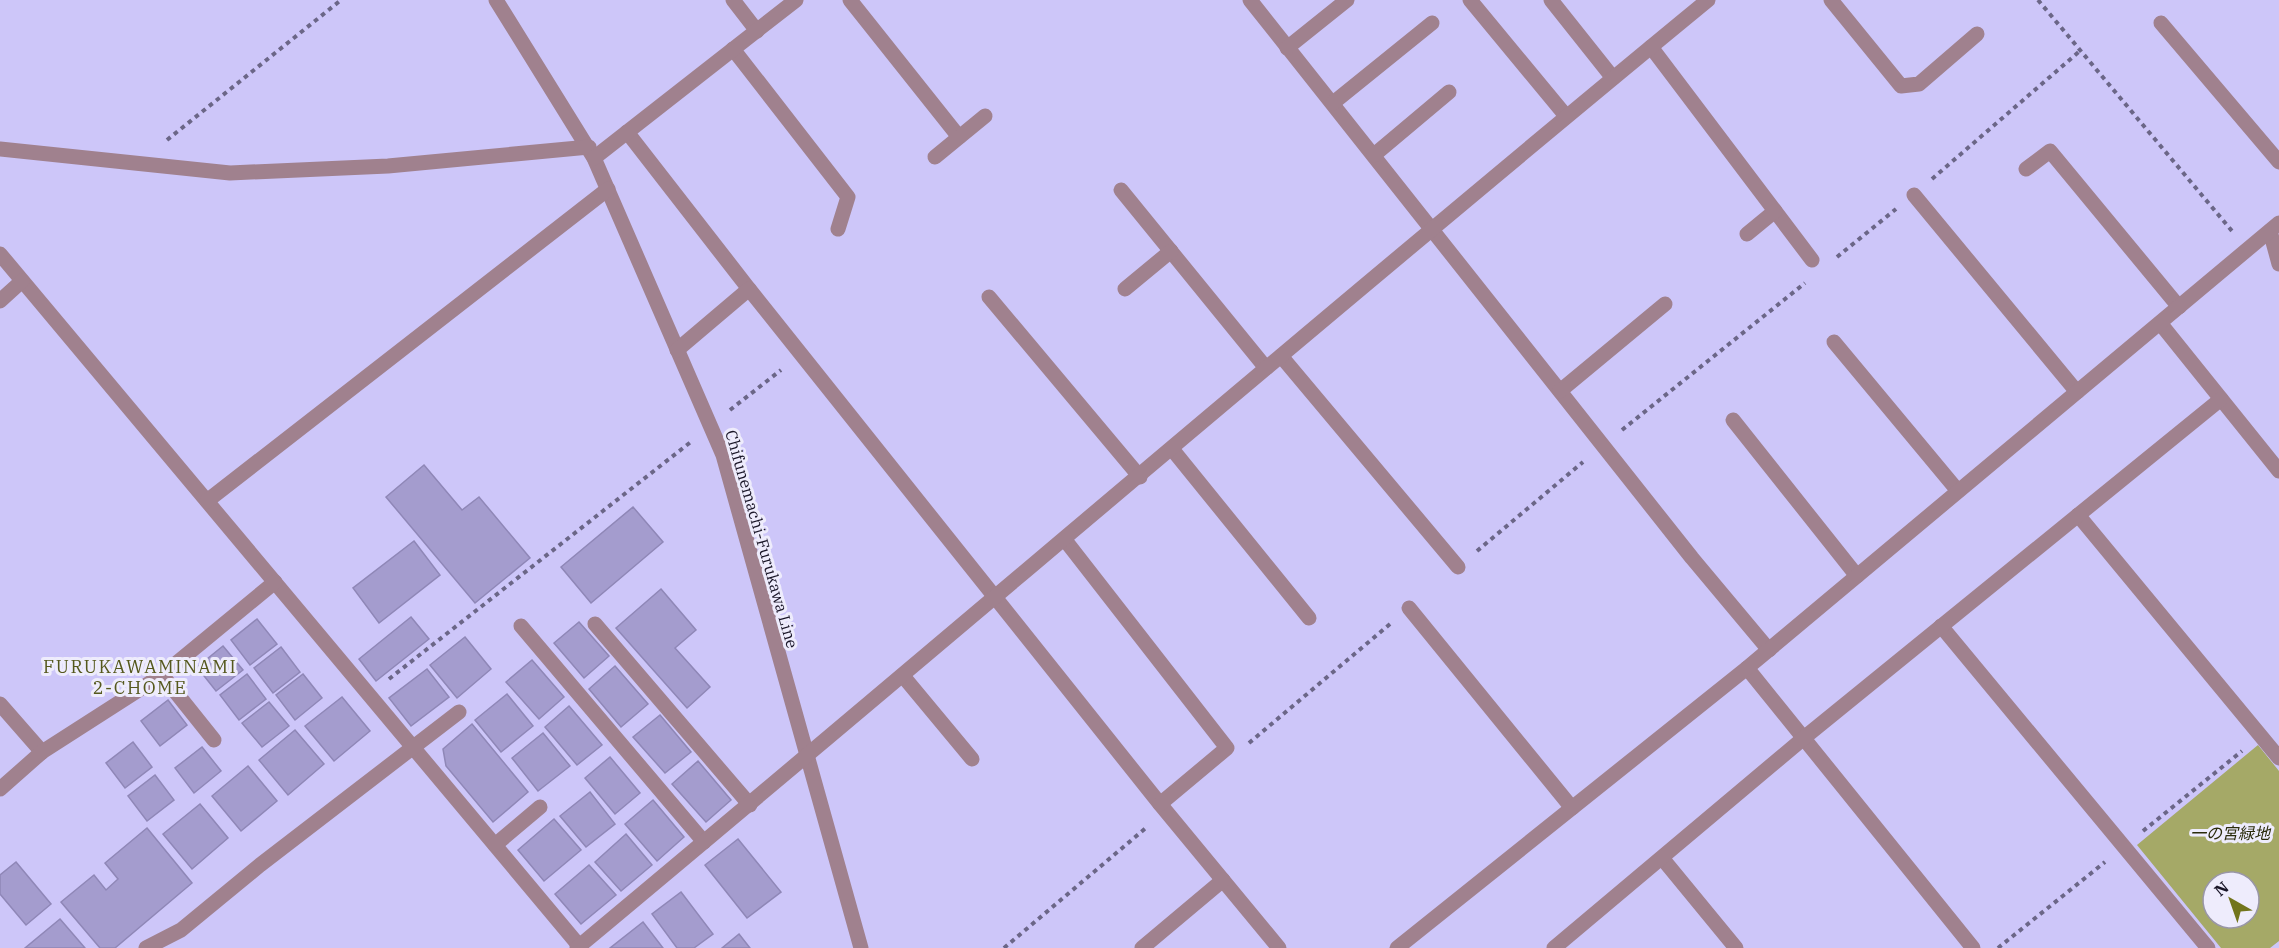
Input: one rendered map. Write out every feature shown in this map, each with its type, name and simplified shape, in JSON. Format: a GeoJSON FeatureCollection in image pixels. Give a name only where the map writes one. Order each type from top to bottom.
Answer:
{"type":"FeatureCollection","features":[{"type":"Feature","properties":{"kind":"street","name":"Chifunemachi-Furukawa Line"},"geometry":{"type":"LineString","coordinates":[[496,0],[592,153],[723,455],[861,948]]}},
{"type":"Feature","properties":{"kind":"street"},"geometry":{"type":"LineString","coordinates":[[733,0],[757,31]]}},
{"type":"Feature","properties":{"kind":"street"},"geometry":{"type":"LineString","coordinates":[[0,149],[230,173],[592,153],[627,132],[796,0]]}},
{"type":"Feature","properties":{"kind":"street"},"geometry":{"type":"LineString","coordinates":[[850,0],[959,137]]}},
{"type":"Feature","properties":{"kind":"street"},"geometry":{"type":"LineString","coordinates":[[1250,0],[1603,446],[1769,650]]}},
{"type":"Feature","properties":{"kind":"street"},"geometry":{"type":"LineString","coordinates":[[1287,48],[1347,0]]}},
{"type":"Feature","properties":{"kind":"street"},"geometry":{"type":"LineString","coordinates":[[1470,0],[1566,116]]}},
{"type":"Feature","properties":{"kind":"street"},"geometry":{"type":"LineString","coordinates":[[1551,0],[1613,78]]}},
{"type":"Feature","properties":{"kind":"street"},"geometry":{"type":"LineString","coordinates":[[0,254],[579,947],[1140,477],[1431,227],[1708,0]]}},
{"type":"Feature","properties":{"kind":"street"},"geometry":{"type":"LineString","coordinates":[[1831,0],[1901,86],[1919,84],[1977,34]]}},
{"type":"Feature","properties":{"kind":"street"},"geometry":{"type":"LineString","coordinates":[[2161,22],[2279,162]]}},
{"type":"Feature","properties":{"kind":"street"},"geometry":{"type":"LineString","coordinates":[[1333,103],[1432,24]]}},
{"type":"Feature","properties":{"kind":"street"},"geometry":{"type":"LineString","coordinates":[[1651,47],[1812,260]]}},
{"type":"Feature","properties":{"kind":"street"},"geometry":{"type":"LineString","coordinates":[[733,49],[848,197],[838,229]]}},
{"type":"Feature","properties":{"kind":"street"},"geometry":{"type":"LineString","coordinates":[[1374,155],[1449,93]]}},
{"type":"Feature","properties":{"kind":"street"},"geometry":{"type":"LineString","coordinates":[[935,157],[985,116]]}},
{"type":"Feature","properties":{"kind":"street"},"geometry":{"type":"LineString","coordinates":[[627,132],[749,290],[995,598],[1163,808],[1279,948]]}},
{"type":"Feature","properties":{"kind":"street"},"geometry":{"type":"LineString","coordinates":[[2026,169],[2050,151],[2179,307]]}},
{"type":"Feature","properties":{"kind":"street"},"geometry":{"type":"LineString","coordinates":[[207,501],[608,189]]}},
{"type":"Feature","properties":{"kind":"street"},"geometry":{"type":"LineString","coordinates":[[1121,190],[1266,368]]}},
{"type":"Feature","properties":{"kind":"street"},"geometry":{"type":"LineString","coordinates":[[1914,195],[2078,392]]}},
{"type":"Feature","properties":{"kind":"street"},"geometry":{"type":"LineString","coordinates":[[1747,234],[1775,211]]}},
{"type":"Feature","properties":{"kind":"street"},"geometry":{"type":"LineString","coordinates":[[1397,948],[1769,650],[2274,227]]}},
{"type":"Feature","properties":{"kind":"street"},"geometry":{"type":"LineString","coordinates":[[2274,227],[2279,264]]}},
{"type":"Feature","properties":{"kind":"street"},"geometry":{"type":"LineString","coordinates":[[1125,289],[1171,251]]}},
{"type":"Feature","properties":{"kind":"street"},"geometry":{"type":"LineString","coordinates":[[0,301],[22,281]]}},
{"type":"Feature","properties":{"kind":"street"},"geometry":{"type":"LineString","coordinates":[[677,350],[749,290]]}},
{"type":"Feature","properties":{"kind":"street"},"geometry":{"type":"LineString","coordinates":[[989,297],[1140,477]]}},
{"type":"Feature","properties":{"kind":"street"},"geometry":{"type":"LineString","coordinates":[[1560,391],[1665,304]]}},
{"type":"Feature","properties":{"kind":"street"},"geometry":{"type":"LineString","coordinates":[[2160,323],[2279,471]]}},
{"type":"Feature","properties":{"kind":"street"},"geometry":{"type":"LineString","coordinates":[[1834,342],[1958,491]]}},
{"type":"Feature","properties":{"kind":"street"},"geometry":{"type":"LineString","coordinates":[[1281,356],[1458,567]]}},
{"type":"Feature","properties":{"kind":"street"},"geometry":{"type":"LineString","coordinates":[[1554,948],[1805,737],[2221,399]]}},
{"type":"Feature","properties":{"kind":"street"},"geometry":{"type":"LineString","coordinates":[[1733,420],[1857,576]]}},
{"type":"Feature","properties":{"kind":"street"},"geometry":{"type":"LineString","coordinates":[[1172,449],[1309,618]]}},
{"type":"Feature","properties":{"kind":"street"},"geometry":{"type":"LineString","coordinates":[[2079,515],[2279,758]]}},
{"type":"Feature","properties":{"kind":"street"},"geometry":{"type":"LineString","coordinates":[[1065,540],[1227,747],[1163,808]]}},
{"type":"Feature","properties":{"kind":"street"},"geometry":{"type":"LineString","coordinates":[[0,789],[42,752],[162,675],[275,582]]}},
{"type":"Feature","properties":{"kind":"street"},"geometry":{"type":"LineString","coordinates":[[1409,608],[1572,808]]}},
{"type":"Feature","properties":{"kind":"street"},"geometry":{"type":"LineString","coordinates":[[595,624],[750,805]]}},
{"type":"Feature","properties":{"kind":"street"},"geometry":{"type":"LineString","coordinates":[[521,626],[704,842]]}},
{"type":"Feature","properties":{"kind":"street"},"geometry":{"type":"LineString","coordinates":[[1941,626],[2208,948]]}},
{"type":"Feature","properties":{"kind":"street"},"geometry":{"type":"LineString","coordinates":[[1747,668],[1973,948]]}},
{"type":"Feature","properties":{"kind":"street"},"geometry":{"type":"LineString","coordinates":[[162,675],[214,740]]}},
{"type":"Feature","properties":{"kind":"street"},"geometry":{"type":"LineString","coordinates":[[903,676],[972,759]]}},
{"type":"Feature","properties":{"kind":"street"},"geometry":{"type":"LineString","coordinates":[[0,704],[42,752]]}},
{"type":"Feature","properties":{"kind":"street"},"geometry":{"type":"LineString","coordinates":[[146,948],[181,930],[459,712]]}},
{"type":"Feature","properties":{"kind":"street"},"geometry":{"type":"LineString","coordinates":[[495,845],[540,807]]}},
{"type":"Feature","properties":{"kind":"street"},"geometry":{"type":"LineString","coordinates":[[1662,858],[1736,948]]}},
{"type":"Feature","properties":{"kind":"street"},"geometry":{"type":"LineString","coordinates":[[1142,948],[1223,880]]}},
{"type":"Feature","properties":{"kind":"path"},"geometry":{"type":"LineString","coordinates":[[138,163],[341,0]]}},
{"type":"Feature","properties":{"kind":"path"},"geometry":{"type":"LineString","coordinates":[[2038,0],[2247,249]]}},
{"type":"Feature","properties":{"kind":"path"},"geometry":{"type":"LineString","coordinates":[[1832,261],[1914,195],[2080,50]]}},
{"type":"Feature","properties":{"kind":"path"},"geometry":{"type":"LineString","coordinates":[[1458,567],[1813,276]]}},
{"type":"Feature","properties":{"kind":"path"},"geometry":{"type":"LineString","coordinates":[[369,694],[801,355]]}},
{"type":"Feature","properties":{"kind":"path"},"geometry":{"type":"LineString","coordinates":[[1227,747],[1245,746],[1409,608]]}},
{"type":"Feature","properties":{"kind":"path"},"geometry":{"type":"LineString","coordinates":[[1004,948],[1163,808]]}},
{"type":"Feature","properties":{"kind":"green space","name":"一の宮緑地"},"geometry":{"type":"Polygon","coordinates":[[[2258,745],[2279,771],[2279,941],[2270,948],[2221,948],[2206,930],[2261,930],[2261,870],[2201,870],[2201,923],[2137,845],[2258,745]]]}},
{"type":"Feature","properties":{"kind":"building"},"geometry":{"type":"Polygon","coordinates":[[[424,465],[462,510],[479,497],[530,558],[475,603],[386,497],[424,465]]]}},
{"type":"Feature","properties":{"kind":"building"},"geometry":{"type":"Polygon","coordinates":[[[633,507],[663,542],[591,603],[561,567],[633,507]]]}},
{"type":"Feature","properties":{"kind":"building"},"geometry":{"type":"Polygon","coordinates":[[[414,541],[440,575],[379,623],[353,588],[414,541]]]}},
{"type":"Feature","properties":{"kind":"building"},"geometry":{"type":"Polygon","coordinates":[[[661,589],[696,630],[675,648],[710,687],[687,708],[616,628],[661,589]]]}},
{"type":"Feature","properties":{"kind":"building"},"geometry":{"type":"Polygon","coordinates":[[[411,617],[429,639],[376,681],[359,659],[411,617]]]}},
{"type":"Feature","properties":{"kind":"building"},"geometry":{"type":"Polygon","coordinates":[[[257,619],[277,644],[250,665],[231,640],[257,619]]]}},
{"type":"Feature","properties":{"kind":"building"},"geometry":{"type":"Polygon","coordinates":[[[579,622],[609,656],[584,678],[554,643],[579,622]]]}},
{"type":"Feature","properties":{"kind":"building"},"geometry":{"type":"Polygon","coordinates":[[[465,637],[491,669],[457,698],[430,665],[465,637]]]}},
{"type":"Feature","properties":{"kind":"building"},"geometry":{"type":"Polygon","coordinates":[[[223,646],[243,670],[216,691],[197,667],[223,646]]]}},
{"type":"Feature","properties":{"kind":"building"},"geometry":{"type":"Polygon","coordinates":[[[281,647],[300,672],[273,693],[254,668],[281,647]]]}},
{"type":"Feature","properties":{"kind":"building"},"geometry":{"type":"Polygon","coordinates":[[[532,660],[564,697],[539,719],[506,682],[532,660]]]}},
{"type":"Feature","properties":{"kind":"building"},"geometry":{"type":"Polygon","coordinates":[[[615,666],[648,704],[621,727],[589,689],[615,666]]]}},
{"type":"Feature","properties":{"kind":"building"},"geometry":{"type":"Polygon","coordinates":[[[427,669],[449,697],[411,726],[389,698],[427,669]]]}},
{"type":"Feature","properties":{"kind":"building"},"geometry":{"type":"Polygon","coordinates":[[[247,674],[266,699],[239,720],[220,695],[247,674]]]}},
{"type":"Feature","properties":{"kind":"building"},"geometry":{"type":"Polygon","coordinates":[[[303,674],[322,698],[295,720],[276,695],[303,674]]]}},
{"type":"Feature","properties":{"kind":"building"},"geometry":{"type":"Polygon","coordinates":[[[507,694],[533,726],[501,752],[475,720],[507,694]]]}},
{"type":"Feature","properties":{"kind":"building"},"geometry":{"type":"Polygon","coordinates":[[[342,697],[370,731],[334,761],[305,726],[342,697]]]}},
{"type":"Feature","properties":{"kind":"building"},"geometry":{"type":"Polygon","coordinates":[[[168,700],[187,725],[160,746],[141,721],[168,700]]]}},
{"type":"Feature","properties":{"kind":"building"},"geometry":{"type":"Polygon","coordinates":[[[269,702],[289,726],[262,747],[242,723],[269,702]]]}},
{"type":"Feature","properties":{"kind":"building"},"geometry":{"type":"Polygon","coordinates":[[[569,706],[602,745],[577,765],[545,727],[569,706]]]}},
{"type":"Feature","properties":{"kind":"building"},"geometry":{"type":"Polygon","coordinates":[[[660,715],[691,752],[665,773],[633,737],[660,715]]]}},
{"type":"Feature","properties":{"kind":"building"},"geometry":{"type":"Polygon","coordinates":[[[472,724],[528,792],[493,822],[446,766],[443,749],[472,724]]]}},
{"type":"Feature","properties":{"kind":"building"},"geometry":{"type":"Polygon","coordinates":[[[295,730],[324,764],[288,795],[259,760],[295,730]]]}},
{"type":"Feature","properties":{"kind":"building"},"geometry":{"type":"Polygon","coordinates":[[[543,733],[570,766],[538,791],[512,758],[543,733]]]}},
{"type":"Feature","properties":{"kind":"building"},"geometry":{"type":"Polygon","coordinates":[[[133,742],[152,767],[125,788],[106,763],[133,742]]]}},
{"type":"Feature","properties":{"kind":"building"},"geometry":{"type":"Polygon","coordinates":[[[202,747],[221,771],[194,793],[175,768],[202,747]]]}},
{"type":"Feature","properties":{"kind":"building"},"geometry":{"type":"Polygon","coordinates":[[[610,757],[640,793],[615,814],[585,778],[610,757]]]}},
{"type":"Feature","properties":{"kind":"building"},"geometry":{"type":"Polygon","coordinates":[[[698,761],[731,800],[706,822],[672,784],[698,761]]]}},
{"type":"Feature","properties":{"kind":"building"},"geometry":{"type":"Polygon","coordinates":[[[248,766],[277,801],[241,831],[212,796],[248,766]]]}},
{"type":"Feature","properties":{"kind":"building"},"geometry":{"type":"Polygon","coordinates":[[[155,775],[174,800],[147,821],[128,796],[155,775]]]}},
{"type":"Feature","properties":{"kind":"building"},"geometry":{"type":"Polygon","coordinates":[[[590,792],[615,824],[586,847],[560,816],[590,792]]]}},
{"type":"Feature","properties":{"kind":"building"},"geometry":{"type":"Polygon","coordinates":[[[653,800],[684,837],[657,861],[625,824],[653,800]]]}},
{"type":"Feature","properties":{"kind":"building"},"geometry":{"type":"Polygon","coordinates":[[[200,804],[228,838],[192,869],[163,834],[200,804]]]}},
{"type":"Feature","properties":{"kind":"building"},"geometry":{"type":"Polygon","coordinates":[[[554,819],[581,850],[544,881],[518,850],[554,819]]]}},
{"type":"Feature","properties":{"kind":"building"},"geometry":{"type":"Polygon","coordinates":[[[147,828],[192,883],[115,948],[100,948],[61,902],[94,875],[106,890],[118,879],[105,863],[147,828]]]}},
{"type":"Feature","properties":{"kind":"building"},"geometry":{"type":"Polygon","coordinates":[[[626,834],[652,865],[621,891],[595,862],[626,834]]]}},
{"type":"Feature","properties":{"kind":"building"},"geometry":{"type":"Polygon","coordinates":[[[738,839],[781,892],[747,918],[705,865],[738,839]]]}},
{"type":"Feature","properties":{"kind":"building"},"geometry":{"type":"Polygon","coordinates":[[[16,862],[51,904],[26,925],[0,894],[0,875],[16,862]]]}},
{"type":"Feature","properties":{"kind":"building"},"geometry":{"type":"Polygon","coordinates":[[[589,865],[616,895],[581,924],[555,894],[589,865]]]}},
{"type":"Feature","properties":{"kind":"building"},"geometry":{"type":"Polygon","coordinates":[[[681,892],[713,934],[694,948],[677,948],[652,914],[681,892]]]}},
{"type":"Feature","properties":{"kind":"building"},"geometry":{"type":"Polygon","coordinates":[[[60,919],[85,948],[25,948],[60,919]]]}},
{"type":"Feature","properties":{"kind":"building"},"geometry":{"type":"Polygon","coordinates":[[[643,922],[663,948],[610,948],[643,922]]]}},
{"type":"Feature","properties":{"kind":"building"},"geometry":{"type":"Polygon","coordinates":[[[739,934],[750,948],[722,948],[739,934]]]}},
{"type":"Feature","properties":{"kind":"district","name":"FURUKAWAMINAMI 2-CHOME"},"geometry":{"type":"Point","coordinates":[140,676]}}]}
